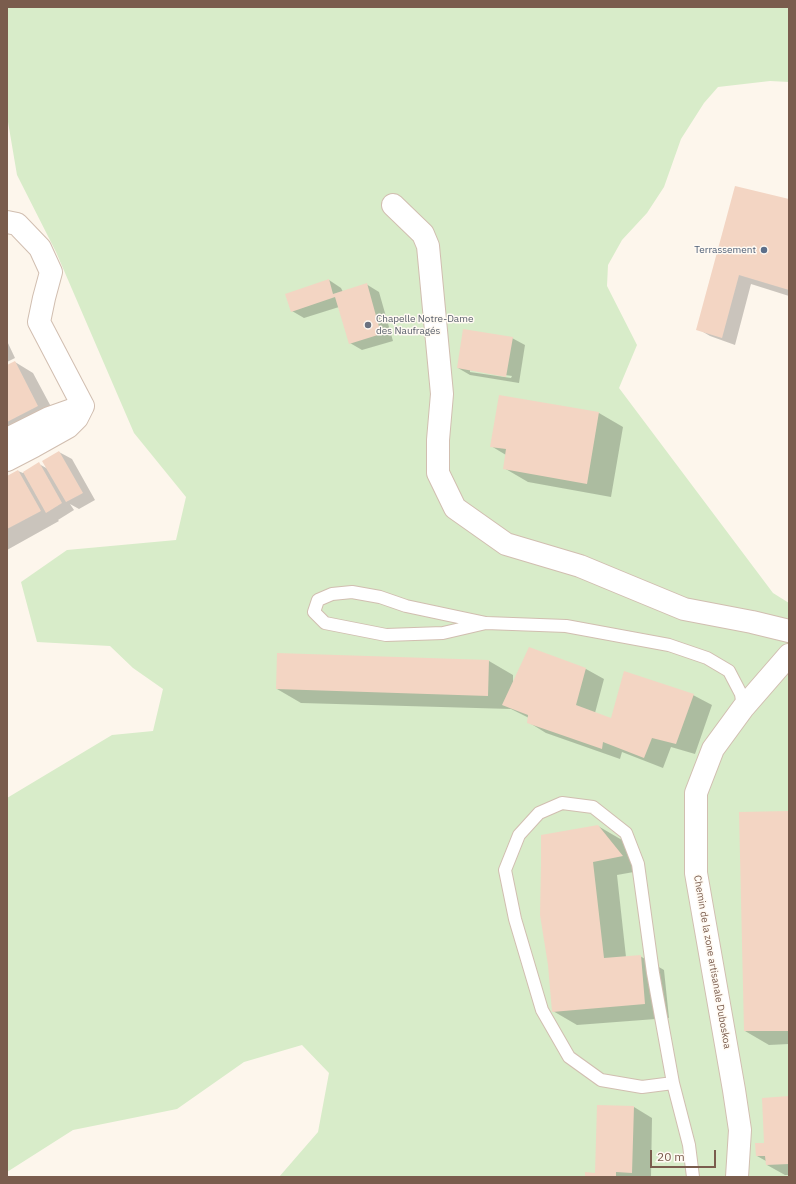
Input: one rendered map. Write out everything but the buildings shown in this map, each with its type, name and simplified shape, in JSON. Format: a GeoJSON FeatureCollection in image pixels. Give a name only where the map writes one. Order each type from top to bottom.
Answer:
{"type":"FeatureCollection","features":[{"type":"Feature","properties":{"kind":"street"},"geometry":{"type":"LineString","coordinates":[[392,205],[423,234],[428,246],[442,394],[438,440],[438,473],[455,508],[506,544],[580,566],[684,609],[752,622],[789,632]]}},
{"type":"Feature","properties":{"kind":"street"},"geometry":{"type":"LineString","coordinates":[[7,222],[17,224],[40,248],[51,272],[39,322],[83,406]]}},
{"type":"Feature","properties":{"kind":"street"},"geometry":{"type":"LineString","coordinates":[[7,438],[49,418],[83,406]]}},
{"type":"Feature","properties":{"kind":"street"},"geometry":{"type":"LineString","coordinates":[[7,460],[68,427],[77,418],[83,406]]}},
{"type":"Feature","properties":{"kind":"street","name":"Chemin de la zone artisanale Duboskoa"},"geometry":{"type":"LineString","coordinates":[[737,1177],[740,1130],[696,874],[696,793],[714,749],[743,708],[789,655]]}},
{"type":"Feature","properties":{"kind":"lane"},"geometry":{"type":"LineString","coordinates":[[486,623],[443,634],[386,635],[325,623],[314,612],[318,600],[332,594],[352,592],[380,597],[406,606],[486,623],[566,626],[669,645],[707,658],[729,671],[741,694],[743,708]]}},
{"type":"Feature","properties":{"kind":"lane"},"geometry":{"type":"LineString","coordinates":[[673,1083],[642,1087],[601,1080],[569,1057],[542,1010],[515,919],[505,870],[519,835],[539,813],[562,803],[593,807],[626,833],[638,864],[653,973],[673,1083],[689,1145],[694,1177]]}},
{"type":"Feature","properties":{"kind":"green space"},"geometry":{"type":"Polygon","coordinates":[[[7,7],[789,7],[789,82],[770,81],[718,87],[704,103],[681,139],[664,187],[647,213],[622,240],[608,265],[607,286],[637,345],[619,388],[773,593],[789,603],[789,1177],[279,1177],[318,1132],[329,1073],[302,1045],[244,1062],[177,1109],[73,1130],[7,1172],[7,798],[112,735],[153,731],[163,689],[133,668],[110,646],[37,642],[21,582],[67,550],[176,540],[186,497],[134,433],[56,252],[17,175],[7,116],[7,7]]]}},
{"type":"Feature","properties":{"kind":"place","name":"Terrassement"},"geometry":{"type":"Point","coordinates":[764,250]}},
{"type":"Feature","properties":{"kind":"place","name":"Chapelle Notre-Dame des Naufragés"},"geometry":{"type":"Point","coordinates":[368,325]}}]}
